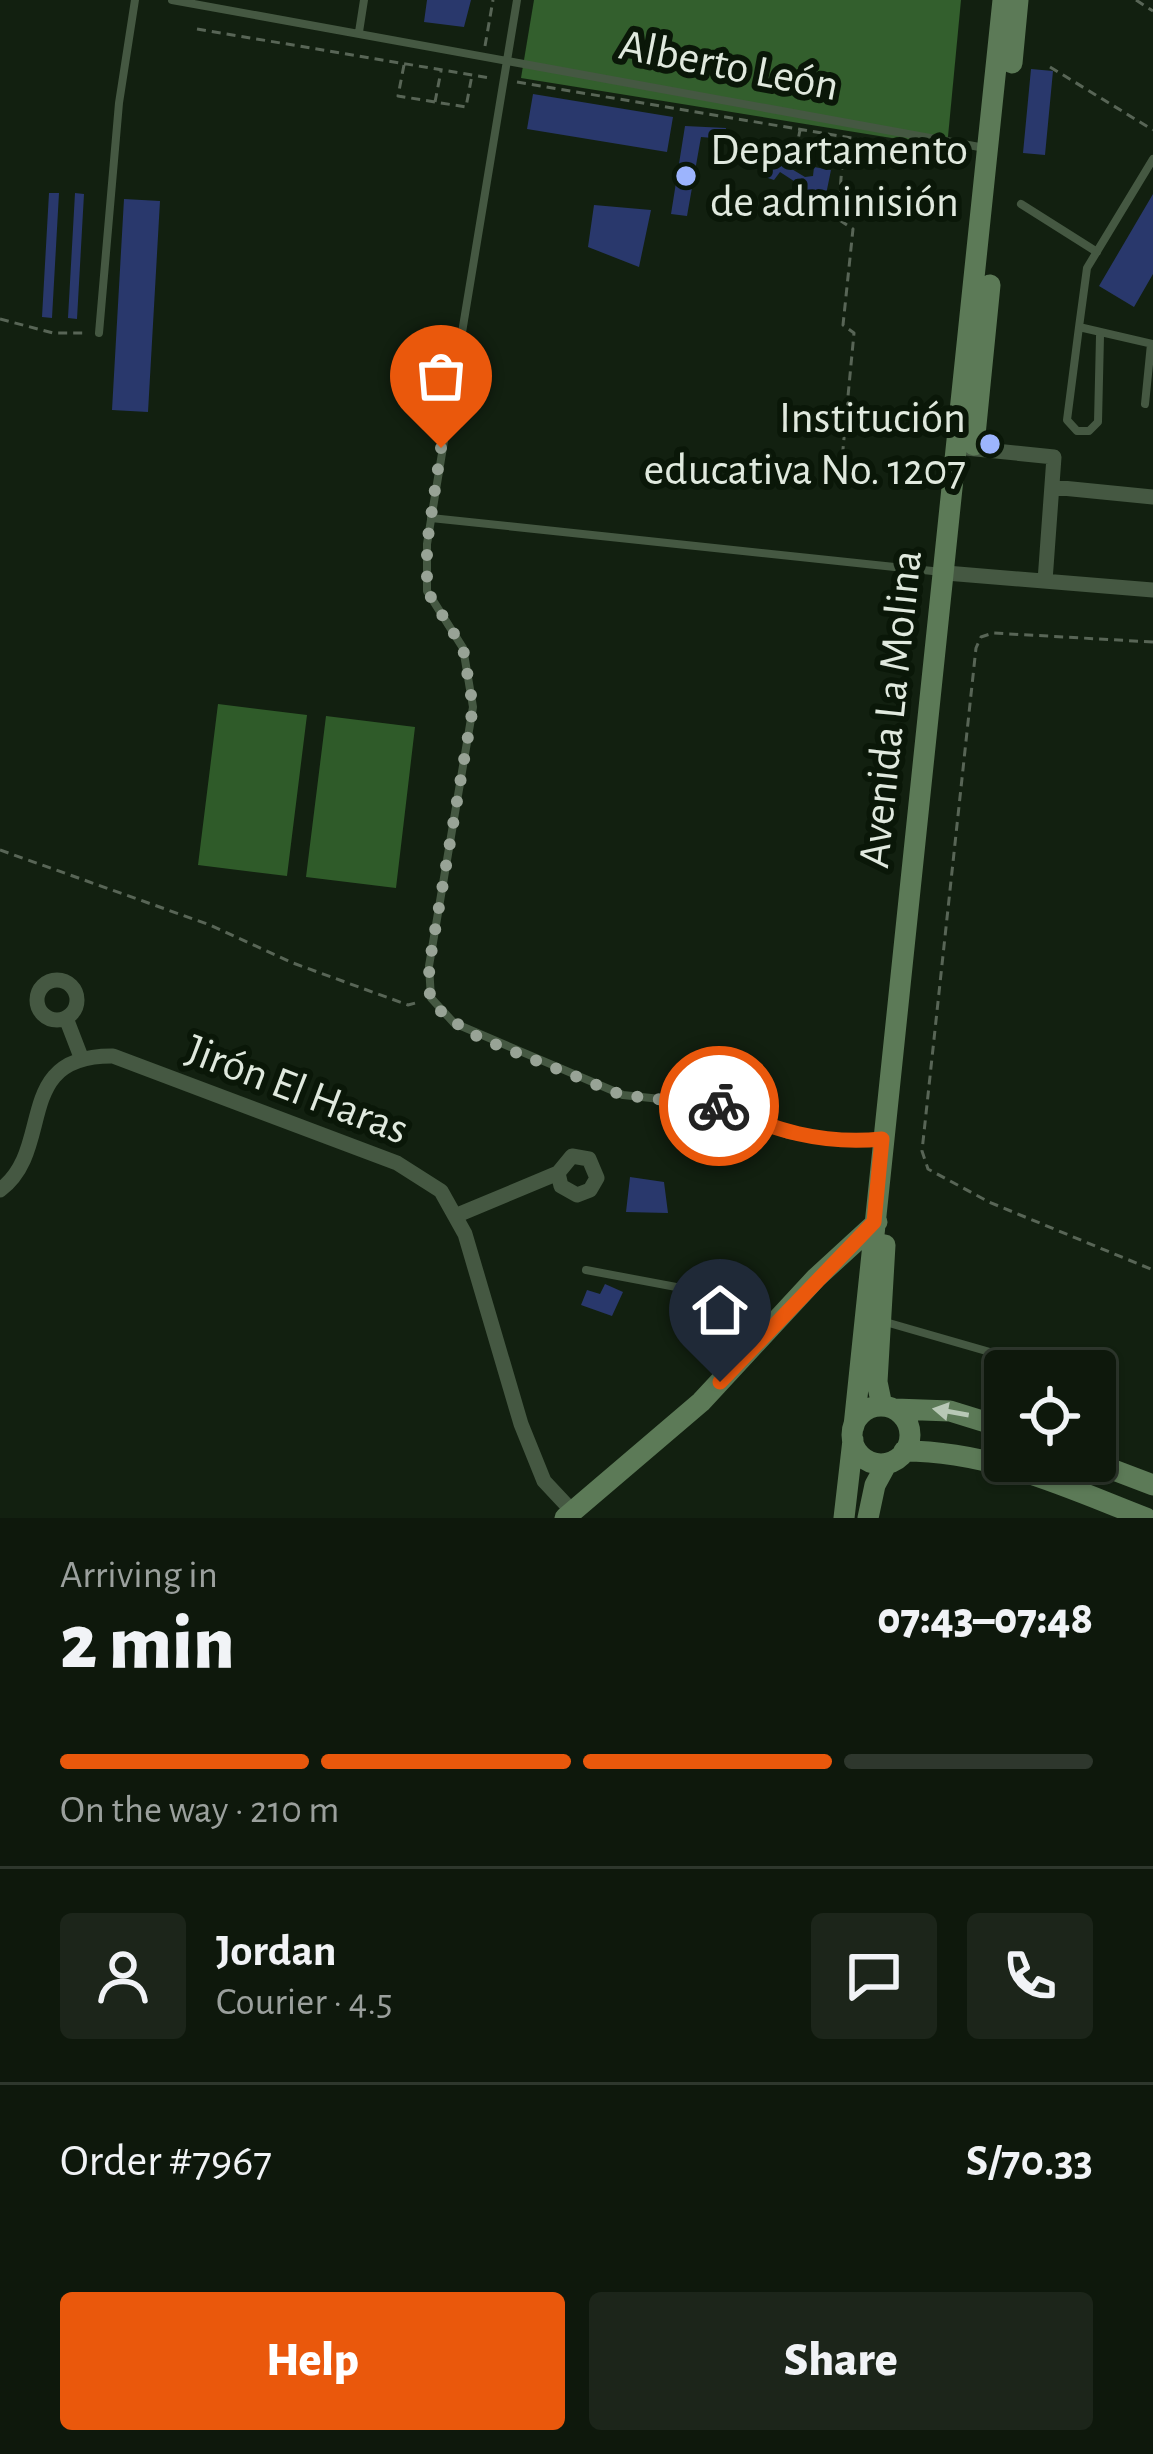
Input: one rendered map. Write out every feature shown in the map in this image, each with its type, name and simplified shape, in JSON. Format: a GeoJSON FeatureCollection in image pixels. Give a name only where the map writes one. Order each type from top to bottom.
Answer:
{"type":"FeatureCollection","features":[{"type":"Feature","properties":{"kind":"main road","name":"Avenida La Molina"},"geometry":{"type":"LineString","coordinates":[[966,448],[1003,0]]}},
{"type":"Feature","properties":{"kind":"main road","name":"Avenida La Molina"},"geometry":{"type":"LineString","coordinates":[[844,1518],[1018,0]]}},
{"type":"Feature","properties":{"kind":"main road","name":"Avenida La Molina"},"geometry":{"type":"LineString","coordinates":[[888,1408],[877,1382],[882,1139],[953,573]]}},
{"type":"Feature","properties":{"kind":"main road"},"geometry":{"type":"LineString","coordinates":[[569,1515],[674,1428],[816,1278],[880,1225]]}},
{"type":"Feature","properties":{"kind":"main road"},"geometry":{"type":"LineString","coordinates":[[816,1278],[846,1268],[868,1280]]}},
{"type":"Feature","properties":{"kind":"main road"},"geometry":{"type":"LineString","coordinates":[[868,1518],[875,1485],[909,1432],[888,1408]]}},
{"type":"Feature","properties":{"kind":"main road"},"geometry":{"type":"LineString","coordinates":[[984,1422],[950,1412],[867,1409],[853,1433],[863,1458],[995,1461],[1146,1518]]}},
{"type":"Feature","properties":{"kind":"main road"},"geometry":{"type":"LineString","coordinates":[[1116,1471],[1153,1485]]}},
{"type":"Feature","properties":{"kind":"street"},"geometry":{"type":"LineString","coordinates":[[966,448],[1054,457],[1045,581]]}},
{"type":"Feature","properties":{"kind":"street"},"geometry":{"type":"LineString","coordinates":[[1052,487],[1153,497]]}},
{"type":"Feature","properties":{"kind":"street"},"geometry":{"type":"LineString","coordinates":[[953,573],[1153,590]]}},
{"type":"Feature","properties":{"kind":"street"},"geometry":{"type":"LineString","coordinates":[[0,1190],[17,1172],[44,1092],[64,1065],[81,1058],[66,1018]]}},
{"type":"Feature","properties":{"kind":"street","name":"Jirón El Haras"},"geometry":{"type":"LineString","coordinates":[[81,1058],[113,1057],[397,1163],[441,1191],[465,1234],[521,1424],[544,1481],[569,1515]]}},
{"type":"Feature","properties":{"kind":"street"},"geometry":{"type":"LineString","coordinates":[[455,1216],[557,1173]]}},
{"type":"Feature","properties":{"kind":"lane"},"geometry":{"type":"LineString","coordinates":[[99,333],[119,103],[135,0]]}},
{"type":"Feature","properties":{"kind":"lane","name":"Alberto León"},"geometry":{"type":"LineString","coordinates":[[172,0],[989,148]]}},
{"type":"Feature","properties":{"kind":"lane"},"geometry":{"type":"LineString","coordinates":[[359,32],[364,0]]}},
{"type":"Feature","properties":{"kind":"lane"},"geometry":{"type":"LineString","coordinates":[[517,0],[431,518],[427,591],[463,648],[473,707],[429,966],[430,998],[445,1016],[480,1038],[622,1095],[716,1105],[788,1135],[843,1143],[882,1139]]}},
{"type":"Feature","properties":{"kind":"lane"},"geometry":{"type":"LineString","coordinates":[[1100,335],[1098,422],[1089,431],[1077,431],[1067,420],[1084,279],[1153,159]]}},
{"type":"Feature","properties":{"kind":"lane"},"geometry":{"type":"LineString","coordinates":[[1021,204],[1097,252]]}},
{"type":"Feature","properties":{"kind":"lane"},"geometry":{"type":"LineString","coordinates":[[1079,327],[1152,344],[1145,404]]}},
{"type":"Feature","properties":{"kind":"lane"},"geometry":{"type":"LineString","coordinates":[[431,518],[953,573]]}},
{"type":"Feature","properties":{"kind":"lane"},"geometry":{"type":"LineString","coordinates":[[586,1270],[740,1299],[778,1321]]}},
{"type":"Feature","properties":{"kind":"lane"},"geometry":{"type":"LineString","coordinates":[[880,1320],[984,1350]]}},
{"type":"Feature","properties":{"kind":"path"},"geometry":{"type":"LineString","coordinates":[[483,53],[493,0]]}},
{"type":"Feature","properties":{"kind":"path"},"geometry":{"type":"LineString","coordinates":[[1136,0],[1153,10]]}},
{"type":"Feature","properties":{"kind":"path"},"geometry":{"type":"LineString","coordinates":[[197,29],[929,151]]}},
{"type":"Feature","properties":{"kind":"path"},"geometry":{"type":"LineString","coordinates":[[404,64],[398,96],[435,102],[466,107],[472,75]]}},
{"type":"Feature","properties":{"kind":"path"},"geometry":{"type":"LineString","coordinates":[[1050,67],[1153,130]]}},
{"type":"Feature","properties":{"kind":"path"},"geometry":{"type":"LineString","coordinates":[[435,102],[441,70]]}},
{"type":"Feature","properties":{"kind":"path"},"geometry":{"type":"LineString","coordinates":[[793,166],[801,129]]}},
{"type":"Feature","properties":{"kind":"path"},"geometry":{"type":"LineString","coordinates":[[841,470],[854,333],[843,325],[853,229],[838,219],[844,136]]}},
{"type":"Feature","properties":{"kind":"path"},"geometry":{"type":"LineString","coordinates":[[0,320],[53,333],[99,333]]}},
{"type":"Feature","properties":{"kind":"path"},"geometry":{"type":"LineString","coordinates":[[1153,642],[993,633],[981,637],[976,648],[922,1151],[928,1169],[989,1202],[1153,1270]]}},
{"type":"Feature","properties":{"kind":"path"},"geometry":{"type":"LineString","coordinates":[[0,850],[408,1005],[430,998]]}},
{"type":"Feature","properties":{"kind":"shaded area"},"geometry":{"type":"Polygon","coordinates":[[[534,0],[961,0],[947,147],[521,78],[534,0]]]}},
{"type":"Feature","properties":{"kind":"shaded area"},"geometry":{"type":"Polygon","coordinates":[[[218,704],[307,715],[287,876],[198,865],[218,704]]]}},
{"type":"Feature","properties":{"kind":"shaded area"},"geometry":{"type":"Polygon","coordinates":[[[326,716],[415,727],[396,888],[306,877],[326,716]]]}},
{"type":"Feature","properties":{"kind":"building"},"geometry":{"type":"Polygon","coordinates":[[[427,0],[471,0],[464,27],[424,22],[427,0]]]}},
{"type":"Feature","properties":{"kind":"building"},"geometry":{"type":"Polygon","coordinates":[[[1031,69],[1053,71],[1045,155],[1023,153],[1031,69]]]}},
{"type":"Feature","properties":{"kind":"building"},"geometry":{"type":"Polygon","coordinates":[[[533,94],[673,117],[667,152],[527,129],[533,94]]]}},
{"type":"Feature","properties":{"kind":"building","name":"Departamento de adminisión"},"geometry":{"type":"Polygon","coordinates":[[[685,126],[726,128],[725,139],[701,137],[687,216],[671,214],[685,126]]]}},
{"type":"Feature","properties":{"kind":"building"},"geometry":{"type":"Polygon","coordinates":[[[767,141],[791,157],[785,165],[805,177],[813,176],[814,167],[831,170],[821,219],[789,200],[800,185],[780,172],[774,180],[762,176],[767,141]]]}},
{"type":"Feature","properties":{"kind":"building"},"geometry":{"type":"Polygon","coordinates":[[[49,193],[59,193],[52,318],[42,317],[49,193]]]}},
{"type":"Feature","properties":{"kind":"building"},"geometry":{"type":"Polygon","coordinates":[[[75,193],[84,194],[77,319],[68,318],[75,193]]]}},
{"type":"Feature","properties":{"kind":"building"},"geometry":{"type":"Polygon","coordinates":[[[1153,194],[1153,274],[1134,307],[1099,286],[1153,194]]]}},
{"type":"Feature","properties":{"kind":"building"},"geometry":{"type":"Polygon","coordinates":[[[124,199],[160,201],[148,412],[112,410],[124,199]]]}},
{"type":"Feature","properties":{"kind":"building"},"geometry":{"type":"Polygon","coordinates":[[[594,205],[651,210],[639,267],[588,247],[594,205]]]}},
{"type":"Feature","properties":{"kind":"building"},"geometry":{"type":"Polygon","coordinates":[[[630,1177],[664,1182],[668,1213],[626,1212],[630,1177]]]}},
{"type":"Feature","properties":{"kind":"building"},"geometry":{"type":"Polygon","coordinates":[[[605,1284],[623,1292],[612,1316],[581,1305],[587,1290],[600,1294],[605,1284]]]}},
{"type":"Feature","properties":{"kind":"way so far"},"geometry":{"type":"LineString","coordinates":[[441,448],[427,544],[427,591],[434,609],[463,648],[473,707],[429,966],[430,998],[445,1016],[480,1038],[622,1095],[719,1106]]}},
{"type":"Feature","properties":{"kind":"place","name":"Departamento de adminisión"},"geometry":{"type":"Point","coordinates":[686,176]}},
{"type":"Feature","properties":{"kind":"place","name":"Institución educativa No. 1207"},"geometry":{"type":"Point","coordinates":[990,444]}},
{"type":"Feature","properties":{"kind":"route"},"geometry":{"type":"LineString","coordinates":[[719,1106],[788,1135],[843,1143],[882,1139],[874,1222],[720,1382]]}}]}
